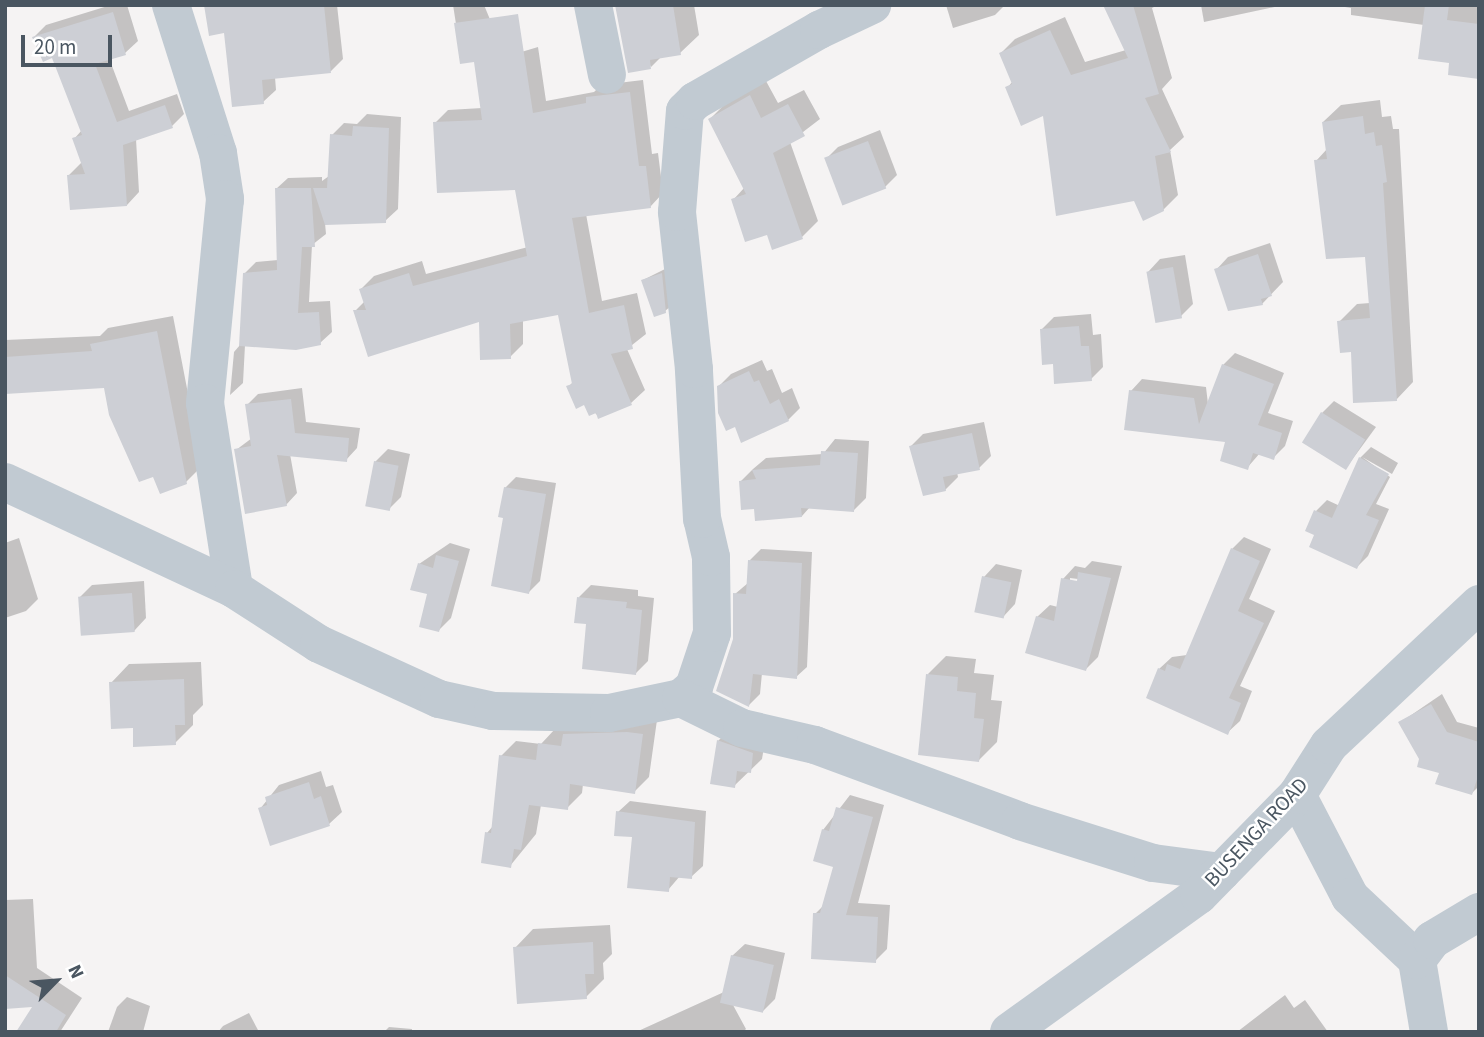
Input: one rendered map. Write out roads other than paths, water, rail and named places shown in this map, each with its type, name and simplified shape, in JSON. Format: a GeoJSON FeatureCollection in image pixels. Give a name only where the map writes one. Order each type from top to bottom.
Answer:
{"type":"FeatureCollection","features":[{"type":"Feature","properties":{"kind":"street"},"geometry":{"type":"LineString","coordinates":[[171,5],[218,153],[225,199],[205,403],[234,589]]}},
{"type":"Feature","properties":{"kind":"street"},"geometry":{"type":"LineString","coordinates":[[593,5],[607,75]]}},
{"type":"Feature","properties":{"kind":"street"},"geometry":{"type":"LineString","coordinates":[[5,482],[234,589],[319,644],[439,699],[492,711],[609,713],[681,698],[694,687],[712,633],[711,557],[702,519],[694,369],[677,212],[685,111],[695,101],[819,30],[872,5]]}},
{"type":"Feature","properties":{"kind":"street","name":"BUSENGA ROAD"},"geometry":{"type":"LineString","coordinates":[[1009,1032],[1199,895],[1297,795],[1329,746],[1479,604]]}},
{"type":"Feature","properties":{"kind":"street"},"geometry":{"type":"LineString","coordinates":[[681,698],[742,728],[816,745],[1020,821],[1153,863],[1221,872]]}},
{"type":"Feature","properties":{"kind":"street"},"geometry":{"type":"LineString","coordinates":[[1297,795],[1350,897],[1417,960],[1429,1032]]}},
{"type":"Feature","properties":{"kind":"street"},"geometry":{"type":"LineString","coordinates":[[1417,960],[1432,940],[1479,912]]}}]}
